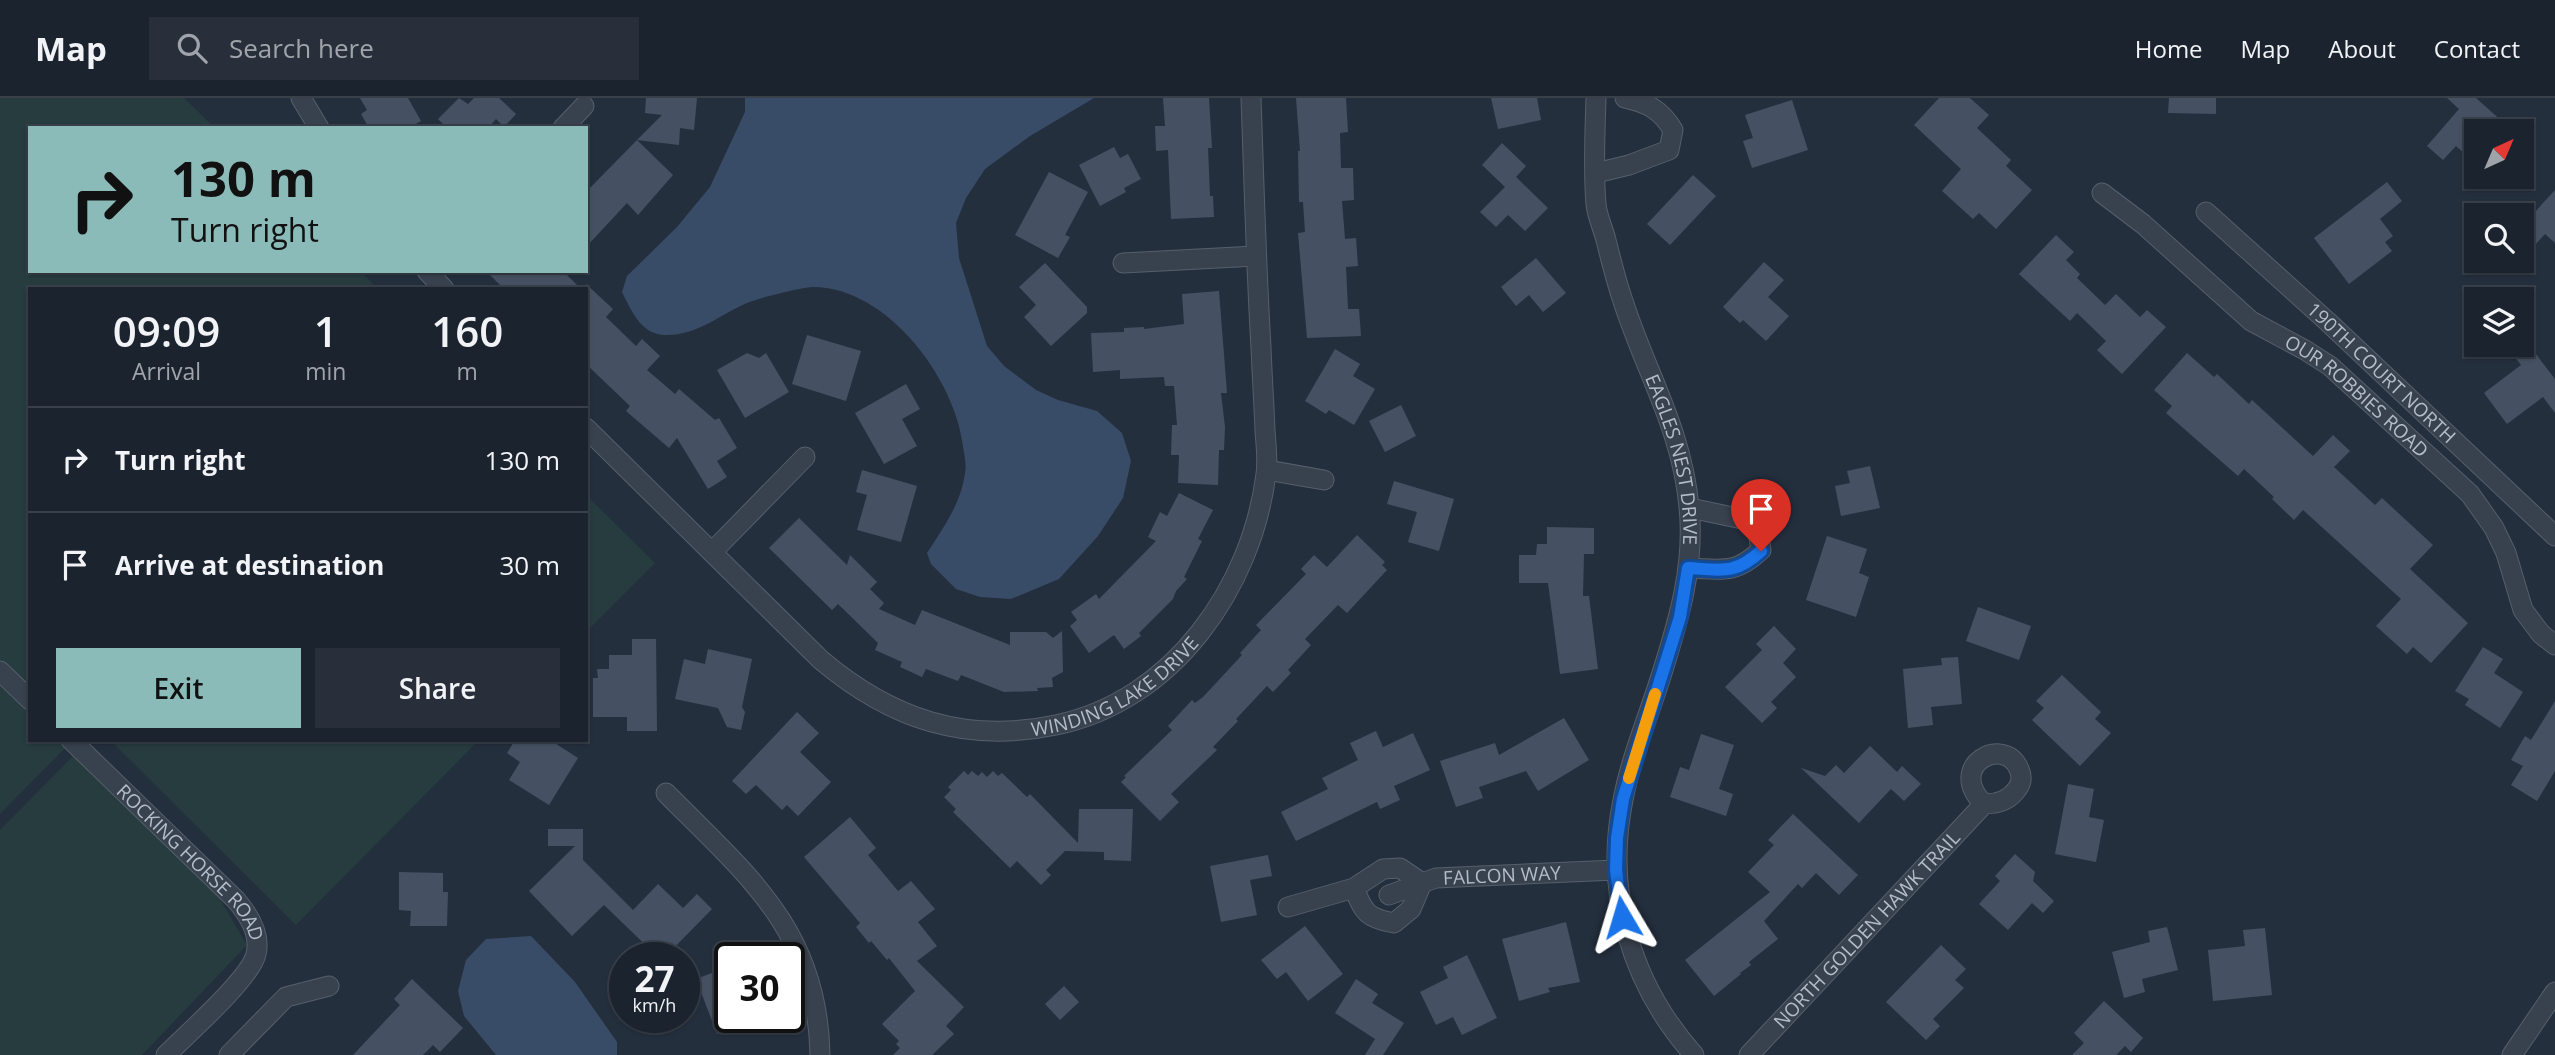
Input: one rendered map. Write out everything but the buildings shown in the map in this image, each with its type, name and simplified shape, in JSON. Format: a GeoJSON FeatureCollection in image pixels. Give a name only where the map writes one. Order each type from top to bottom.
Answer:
{"type":"FeatureCollection","features":[{"type":"Feature","properties":{"kind":"street"},"geometry":{"type":"LineString","coordinates":[[301,98],[318,126]]}},
{"type":"Feature","properties":{"kind":"street","name":"WINDING LAKE DRIVE"},"geometry":{"type":"LineString","coordinates":[[588,430],[821,660],[846,681],[904,714],[947,726],[1002,732],[1035,730],[1098,712],[1128,697],[1155,678],[1185,650],[1222,602],[1242,564],[1256,524],[1267,470],[1251,98]]}},
{"type":"Feature","properties":{"kind":"street","name":"EAGLES NEST DRIVE"},"geometry":{"type":"LineString","coordinates":[[1596,98],[1596,206],[1619,289],[1643,356],[1672,424],[1684,466],[1689,508],[1688,568],[1680,617],[1623,799],[1617,838],[1616,870],[1622,917],[1632,955],[1655,1003],[1693,1055]]}},
{"type":"Feature","properties":{"kind":"street"},"geometry":{"type":"LineString","coordinates":[[1596,173],[1629,165],[1669,150],[1673,130],[1664,115],[1639,101],[1625,98]]}},
{"type":"Feature","properties":{"kind":"street"},"geometry":{"type":"LineString","coordinates":[[565,126],[584,106]]}},
{"type":"Feature","properties":{"kind":"street","name":"OUR ROBBIES ROAD"},"geometry":{"type":"LineString","coordinates":[[2102,193],[2143,224],[2251,321],[2305,349],[2330,366],[2470,494],[2494,528],[2506,553],[2523,610],[2541,634],[2555,645]]}},
{"type":"Feature","properties":{"kind":"street","name":"190TH COURT NORTH"},"geometry":{"type":"LineString","coordinates":[[2206,212],[2328,322],[2555,536]]}},
{"type":"Feature","properties":{"kind":"street"},"geometry":{"type":"LineString","coordinates":[[1123,263],[1256,256]]}},
{"type":"Feature","properties":{"kind":"street"},"geometry":{"type":"LineString","coordinates":[[428,273],[442,287]]}},
{"type":"Feature","properties":{"kind":"street"},"geometry":{"type":"LineString","coordinates":[[712,552],[805,457]]}},
{"type":"Feature","properties":{"kind":"street"},"geometry":{"type":"LineString","coordinates":[[1267,470],[1324,480]]}},
{"type":"Feature","properties":{"kind":"street"},"geometry":{"type":"LineString","coordinates":[[1688,568],[1727,570],[1742,566],[1761,551],[1758,532],[1747,520],[1689,508]]}},
{"type":"Feature","properties":{"kind":"street"},"geometry":{"type":"LineString","coordinates":[[0,671],[28,698]]}},
{"type":"Feature","properties":{"kind":"street","name":"ROCKING HORSE ROAD"},"geometry":{"type":"LineString","coordinates":[[73,742],[236,900],[245,911],[256,935],[257,951],[247,974],[166,1055]]}},
{"type":"Feature","properties":{"kind":"street"},"geometry":{"type":"LineString","coordinates":[[666,793],[755,882],[787,928],[806,969],[815,1001],[820,1055]]}},
{"type":"Feature","properties":{"kind":"street","name":"NORTH GOLDEN HAWK TRAIL"},"geometry":{"type":"LineString","coordinates":[[1749,1055],[1984,804]]}},
{"type":"Feature","properties":{"kind":"street"},"geometry":{"type":"LineString","coordinates":[[1288,906],[1354,888],[1383,869],[1400,868],[1422,883],[1411,909],[1394,923],[1373,919],[1361,907],[1354,888]]}},
{"type":"Feature","properties":{"kind":"street","name":"FALCON WAY"},"geometry":{"type":"LineString","coordinates":[[1389,895],[1436,878],[1616,870]]}},
{"type":"Feature","properties":{"kind":"street"},"geometry":{"type":"LineString","coordinates":[[229,1055],[286,997],[329,986]]}},
{"type":"Feature","properties":{"kind":"street"},"geometry":{"type":"LineString","coordinates":[[2512,1055],[2555,992]]}},
{"type":"Feature","properties":{"kind":"green space"},"geometry":{"type":"Polygon","coordinates":[[[0,98],[184,98],[213,126],[28,126],[28,273],[362,273],[376,287],[28,287],[28,742],[71,742],[0,814],[0,98]]]}},
{"type":"Feature","properties":{"kind":"green space"},"geometry":{"type":"Polygon","coordinates":[[[588,497],[655,563],[588,630],[588,497]]]}},
{"type":"Feature","properties":{"kind":"green space"},"geometry":{"type":"Polygon","coordinates":[[[112,742],[477,742],[296,925],[112,742]]]}},
{"type":"Feature","properties":{"kind":"green space"},"geometry":{"type":"Polygon","coordinates":[[[74,755],[217,894],[247,945],[142,1055],[0,1055],[0,830],[74,755]]]}},
{"type":"Feature","properties":{"kind":"water"},"geometry":{"type":"Polygon","coordinates":[[[745,98],[1094,98],[1030,136],[985,169],[966,198],[956,223],[959,258],[987,346],[1004,366],[1036,390],[1058,400],[1097,411],[1122,433],[1131,461],[1123,498],[1098,536],[1059,579],[1011,599],[980,597],[956,589],[931,564],[927,553],[955,505],[965,473],[957,420],[947,393],[913,342],[892,320],[867,303],[841,291],[808,287],[753,301],[687,332],[664,335],[656,334],[643,326],[633,313],[622,292],[627,276],[677,227],[710,187],[745,112],[745,98]]]}},
{"type":"Feature","properties":{"kind":"water"},"geometry":{"type":"Polygon","coordinates":[[[531,936],[575,982],[617,1042],[617,1055],[496,1055],[464,1016],[458,991],[466,960],[486,939],[531,936]]]}},
{"type":"Feature","properties":{"kind":"slow traffic"},"geometry":{"type":"LineString","coordinates":[[1629,778],[1655,694]]}},
{"type":"Feature","properties":{"kind":"route"},"geometry":{"type":"LineString","coordinates":[[1622,917],[1616,870],[1617,838],[1623,799],[1680,617],[1688,568],[1727,570],[1742,566],[1761,551]]}}]}
